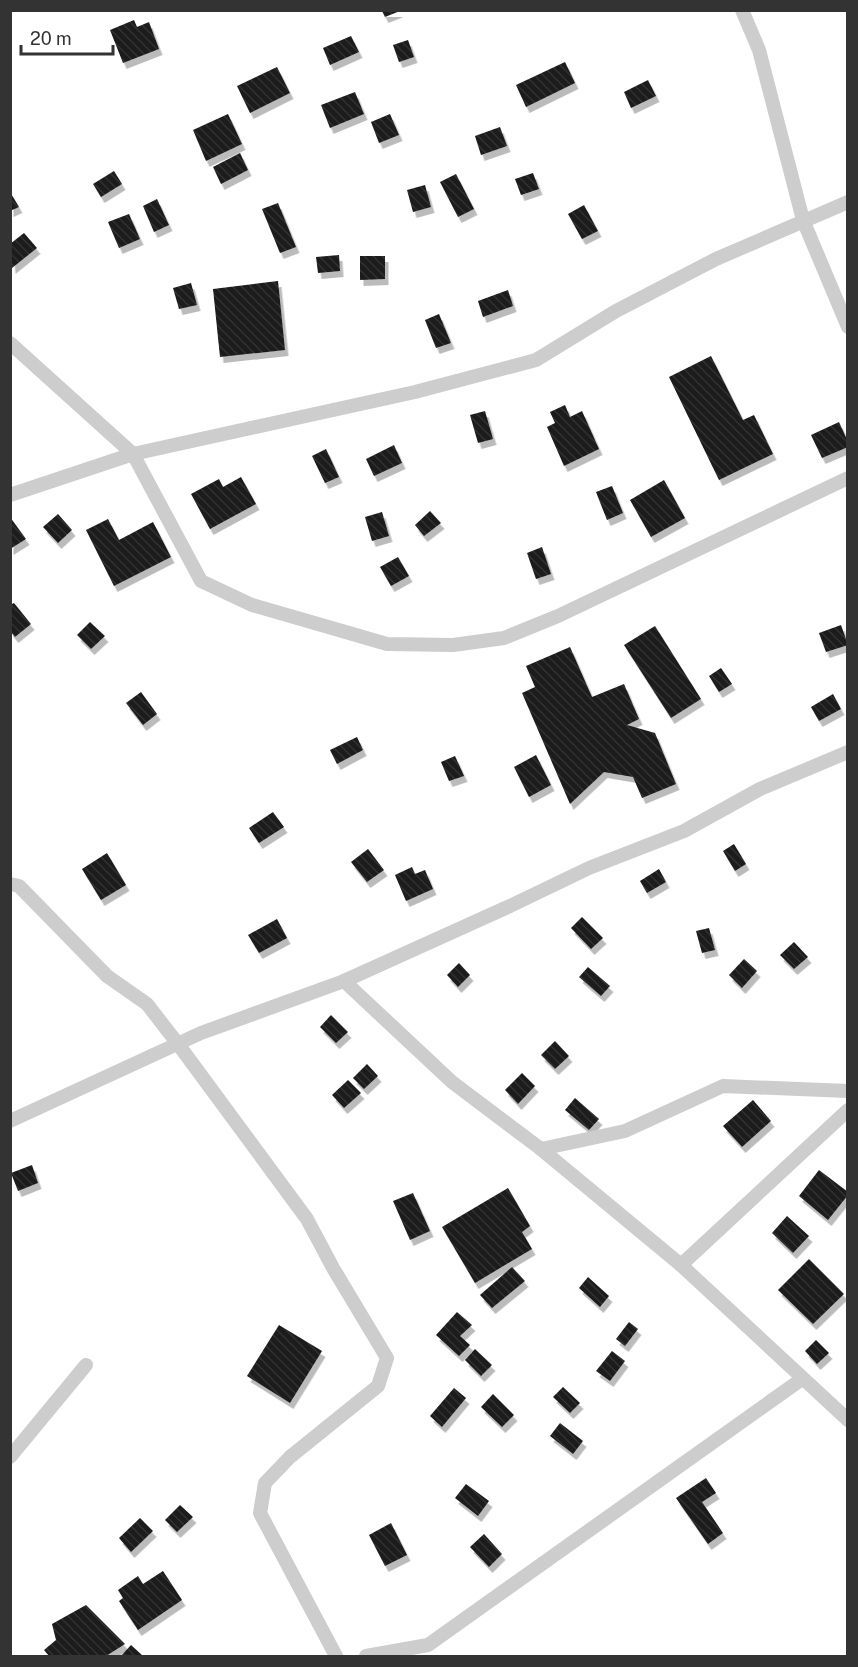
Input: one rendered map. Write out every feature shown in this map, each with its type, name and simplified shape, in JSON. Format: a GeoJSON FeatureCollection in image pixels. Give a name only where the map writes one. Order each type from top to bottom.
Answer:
{"type":"FeatureCollection","features":[{"type":"Feature","properties":{"kind":"lane"},"geometry":{"type":"LineString","coordinates":[[742,10],[759,50],[803,220],[848,327]]}},
{"type":"Feature","properties":{"kind":"lane"},"geometry":{"type":"LineString","coordinates":[[10,495],[133,454],[415,392],[536,360],[616,310],[716,259],[848,202]]}},
{"type":"Feature","properties":{"kind":"lane"},"geometry":{"type":"LineString","coordinates":[[10,343],[133,454],[201,582],[252,605],[387,644],[453,645],[504,638],[558,616],[848,478]]}},
{"type":"Feature","properties":{"kind":"lane"},"geometry":{"type":"LineString","coordinates":[[10,1121],[201,1033],[344,981],[589,868],[684,831],[760,789],[848,752]]}},
{"type":"Feature","properties":{"kind":"lane"},"geometry":{"type":"LineString","coordinates":[[10,884],[19,886],[107,976],[147,1005],[307,1219],[333,1268],[387,1358],[378,1386],[290,1457],[265,1483],[260,1513],[336,1656]]}},
{"type":"Feature","properties":{"kind":"lane"},"geometry":{"type":"LineString","coordinates":[[344,981],[452,1082],[541,1149],[681,1265],[848,1420]]}},
{"type":"Feature","properties":{"kind":"lane"},"geometry":{"type":"LineString","coordinates":[[541,1149],[625,1131],[723,1086],[848,1091]]}},
{"type":"Feature","properties":{"kind":"lane"},"geometry":{"type":"LineString","coordinates":[[681,1265],[848,1110]]}},
{"type":"Feature","properties":{"kind":"lane"},"geometry":{"type":"LineString","coordinates":[[10,1457],[86,1365]]}},
{"type":"Feature","properties":{"kind":"lane"},"geometry":{"type":"LineString","coordinates":[[366,1656],[428,1645],[802,1379]]}},
{"type":"Feature","properties":{"kind":"building"},"geometry":{"type":"Polygon","coordinates":[[[382,11],[400,11],[385,17],[382,11]]]}},
{"type":"Feature","properties":{"kind":"building"},"geometry":{"type":"Polygon","coordinates":[[[134,20],[137,27],[149,22],[159,49],[123,63],[110,30],[134,20]]]}},
{"type":"Feature","properties":{"kind":"building"},"geometry":{"type":"Polygon","coordinates":[[[351,36],[359,52],[330,65],[323,48],[351,36]]]}},
{"type":"Feature","properties":{"kind":"building"},"geometry":{"type":"Polygon","coordinates":[[[408,40],[414,57],[399,62],[393,45],[408,40]]]}},
{"type":"Feature","properties":{"kind":"building"},"geometry":{"type":"Polygon","coordinates":[[[565,62],[575,83],[526,107],[516,85],[565,62]]]}},
{"type":"Feature","properties":{"kind":"building"},"geometry":{"type":"Polygon","coordinates":[[[277,67],[290,93],[250,113],[237,86],[277,67]]]}},
{"type":"Feature","properties":{"kind":"building"},"geometry":{"type":"Polygon","coordinates":[[[648,80],[656,96],[631,108],[624,92],[648,80]]]}},
{"type":"Feature","properties":{"kind":"building"},"geometry":{"type":"Polygon","coordinates":[[[355,92],[364,114],[330,128],[321,105],[355,92]]]}},
{"type":"Feature","properties":{"kind":"building"},"geometry":{"type":"Polygon","coordinates":[[[228,114],[242,144],[206,161],[193,130],[228,114]]]}},
{"type":"Feature","properties":{"kind":"building"},"geometry":{"type":"Polygon","coordinates":[[[390,114],[399,135],[379,143],[371,122],[390,114]]]}},
{"type":"Feature","properties":{"kind":"building"},"geometry":{"type":"Polygon","coordinates":[[[500,127],[507,146],[481,155],[475,136],[500,127]]]}},
{"type":"Feature","properties":{"kind":"building"},"geometry":{"type":"Polygon","coordinates":[[[240,153],[248,170],[221,184],[213,167],[240,153]]]}},
{"type":"Feature","properties":{"kind":"building"},"geometry":{"type":"Polygon","coordinates":[[[114,171],[122,184],[101,197],[93,184],[114,171]]]}},
{"type":"Feature","properties":{"kind":"building"},"geometry":{"type":"Polygon","coordinates":[[[533,173],[539,189],[521,195],[515,179],[533,173]]]}},
{"type":"Feature","properties":{"kind":"building"},"geometry":{"type":"Polygon","coordinates":[[[456,174],[474,209],[458,217],[440,182],[456,174]]]}},
{"type":"Feature","properties":{"kind":"building"},"geometry":{"type":"Polygon","coordinates":[[[425,185],[431,207],[413,212],[407,190],[425,185]]]}},
{"type":"Feature","properties":{"kind":"building"},"geometry":{"type":"Polygon","coordinates":[[[10,192],[19,207],[10,211],[10,192]]]}},
{"type":"Feature","properties":{"kind":"building"},"geometry":{"type":"Polygon","coordinates":[[[157,199],[169,225],[154,232],[143,206],[157,199]]]}},
{"type":"Feature","properties":{"kind":"building"},"geometry":{"type":"Polygon","coordinates":[[[278,203],[296,247],[280,253],[262,209],[278,203]]]}},
{"type":"Feature","properties":{"kind":"building"},"geometry":{"type":"Polygon","coordinates":[[[584,205],[598,231],[582,239],[568,214],[584,205]]]}},
{"type":"Feature","properties":{"kind":"building"},"geometry":{"type":"Polygon","coordinates":[[[129,214],[140,239],[119,248],[108,222],[129,214]]]}},
{"type":"Feature","properties":{"kind":"building"},"geometry":{"type":"Polygon","coordinates":[[[24,233],[37,248],[12,268],[10,244],[24,233]]]}},
{"type":"Feature","properties":{"kind":"building"},"geometry":{"type":"Polygon","coordinates":[[[339,255],[340,271],[318,273],[316,257],[339,255]]]}},
{"type":"Feature","properties":{"kind":"building"},"geometry":{"type":"Polygon","coordinates":[[[360,256],[385,256],[385,279],[360,280],[360,256]]]}},
{"type":"Feature","properties":{"kind":"building"},"geometry":{"type":"Polygon","coordinates":[[[278,281],[285,350],[220,357],[213,289],[278,281]]]}},
{"type":"Feature","properties":{"kind":"building"},"geometry":{"type":"Polygon","coordinates":[[[191,283],[197,305],[179,309],[173,288],[191,283]]]}},
{"type":"Feature","properties":{"kind":"building"},"geometry":{"type":"Polygon","coordinates":[[[508,290],[513,306],[483,317],[478,301],[508,290]]]}},
{"type":"Feature","properties":{"kind":"building"},"geometry":{"type":"Polygon","coordinates":[[[439,314],[451,343],[436,348],[425,320],[439,314]]]}},
{"type":"Feature","properties":{"kind":"building"},"geometry":{"type":"Polygon","coordinates":[[[711,356],[743,420],[754,415],[773,454],[719,480],[669,377],[711,356]]]}},
{"type":"Feature","properties":{"kind":"building"},"geometry":{"type":"Polygon","coordinates":[[[565,405],[570,417],[582,411],[599,449],[564,466],[547,427],[555,423],[550,412],[565,405]]]}},
{"type":"Feature","properties":{"kind":"building"},"geometry":{"type":"Polygon","coordinates":[[[485,411],[493,439],[478,443],[470,415],[485,411]]]}},
{"type":"Feature","properties":{"kind":"building"},"geometry":{"type":"Polygon","coordinates":[[[839,422],[848,447],[822,458],[811,435],[839,422]]]}},
{"type":"Feature","properties":{"kind":"building"},"geometry":{"type":"Polygon","coordinates":[[[394,445],[402,463],[374,476],[366,459],[394,445]]]}},
{"type":"Feature","properties":{"kind":"building"},"geometry":{"type":"Polygon","coordinates":[[[326,449],[339,477],[325,483],[312,456],[326,449]]]}},
{"type":"Feature","properties":{"kind":"building"},"geometry":{"type":"Polygon","coordinates":[[[241,477],[256,504],[210,529],[191,494],[219,479],[223,487],[241,477]]]}},
{"type":"Feature","properties":{"kind":"building"},"geometry":{"type":"Polygon","coordinates":[[[664,480],[685,518],[651,537],[630,500],[664,480]]]}},
{"type":"Feature","properties":{"kind":"building"},"geometry":{"type":"Polygon","coordinates":[[[612,486],[623,513],[607,520],[596,492],[612,486]]]}},
{"type":"Feature","properties":{"kind":"building"},"geometry":{"type":"Polygon","coordinates":[[[430,511],[441,523],[424,536],[415,525],[430,511]]]}},
{"type":"Feature","properties":{"kind":"building"},"geometry":{"type":"Polygon","coordinates":[[[382,512],[389,536],[372,541],[365,517],[382,512]]]}},
{"type":"Feature","properties":{"kind":"building"},"geometry":{"type":"Polygon","coordinates":[[[58,514],[72,530],[58,543],[43,527],[58,514]]]}},
{"type":"Feature","properties":{"kind":"building"},"geometry":{"type":"Polygon","coordinates":[[[10,517],[26,539],[10,549],[10,517]]]}},
{"type":"Feature","properties":{"kind":"building"},"geometry":{"type":"Polygon","coordinates":[[[108,519],[119,540],[153,522],[171,557],[114,586],[86,530],[108,519]]]}},
{"type":"Feature","properties":{"kind":"building"},"geometry":{"type":"Polygon","coordinates":[[[542,547],[551,574],[536,579],[527,553],[542,547]]]}},
{"type":"Feature","properties":{"kind":"building"},"geometry":{"type":"Polygon","coordinates":[[[398,557],[409,576],[391,586],[380,567],[398,557]]]}},
{"type":"Feature","properties":{"kind":"building"},"geometry":{"type":"Polygon","coordinates":[[[14,603],[31,624],[15,637],[10,631],[10,605],[14,603]]]}},
{"type":"Feature","properties":{"kind":"building"},"geometry":{"type":"Polygon","coordinates":[[[90,622],[105,636],[91,649],[77,635],[90,622]]]}},
{"type":"Feature","properties":{"kind":"building"},"geometry":{"type":"Polygon","coordinates":[[[841,625],[848,645],[826,652],[819,633],[841,625]]]}},
{"type":"Feature","properties":{"kind":"building"},"geometry":{"type":"Polygon","coordinates":[[[655,626],[701,699],[671,718],[624,645],[655,626]]]}},
{"type":"Feature","properties":{"kind":"building"},"geometry":{"type":"Polygon","coordinates":[[[570,647],[592,697],[624,684],[639,719],[627,725],[655,733],[676,784],[642,798],[633,777],[604,772],[570,804],[522,693],[535,687],[526,666],[570,647]]]}},
{"type":"Feature","properties":{"kind":"building"},"geometry":{"type":"Polygon","coordinates":[[[721,668],[732,684],[719,692],[709,676],[721,668]]]}},
{"type":"Feature","properties":{"kind":"building"},"geometry":{"type":"Polygon","coordinates":[[[141,692],[157,714],[143,725],[126,703],[141,692]]]}},
{"type":"Feature","properties":{"kind":"building"},"geometry":{"type":"Polygon","coordinates":[[[833,694],[841,709],[819,721],[811,707],[833,694]]]}},
{"type":"Feature","properties":{"kind":"building"},"geometry":{"type":"Polygon","coordinates":[[[357,737],[363,750],[337,764],[330,750],[357,737]]]}},
{"type":"Feature","properties":{"kind":"building"},"geometry":{"type":"Polygon","coordinates":[[[536,755],[551,785],[529,797],[514,767],[536,755]]]}},
{"type":"Feature","properties":{"kind":"building"},"geometry":{"type":"Polygon","coordinates":[[[455,756],[464,776],[449,781],[441,762],[455,756]]]}},
{"type":"Feature","properties":{"kind":"building"},"geometry":{"type":"Polygon","coordinates":[[[273,812],[284,827],[259,843],[249,828],[273,812]]]}},
{"type":"Feature","properties":{"kind":"building"},"geometry":{"type":"Polygon","coordinates":[[[734,844],[746,864],[735,871],[723,851],[734,844]]]}},
{"type":"Feature","properties":{"kind":"building"},"geometry":{"type":"Polygon","coordinates":[[[368,849],[384,870],[367,882],[351,862],[368,849]]]}},
{"type":"Feature","properties":{"kind":"building"},"geometry":{"type":"Polygon","coordinates":[[[107,853],[126,885],[101,900],[82,869],[107,853]]]}},
{"type":"Feature","properties":{"kind":"building"},"geometry":{"type":"Polygon","coordinates":[[[412,867],[415,874],[425,870],[433,889],[406,901],[395,875],[412,867]]]}},
{"type":"Feature","properties":{"kind":"building"},"geometry":{"type":"Polygon","coordinates":[[[659,869],[666,882],[647,893],[640,881],[659,869]]]}},
{"type":"Feature","properties":{"kind":"building"},"geometry":{"type":"Polygon","coordinates":[[[582,917],[603,938],[591,949],[571,928],[582,917]]]}},
{"type":"Feature","properties":{"kind":"building"},"geometry":{"type":"Polygon","coordinates":[[[277,919],[287,938],[259,953],[248,935],[277,919]]]}},
{"type":"Feature","properties":{"kind":"building"},"geometry":{"type":"Polygon","coordinates":[[[709,928],[715,950],[702,953],[696,931],[709,928]]]}},
{"type":"Feature","properties":{"kind":"building"},"geometry":{"type":"Polygon","coordinates":[[[794,942],[808,957],[794,969],[780,955],[794,942]]]}},
{"type":"Feature","properties":{"kind":"building"},"geometry":{"type":"Polygon","coordinates":[[[744,959],[757,971],[742,988],[729,975],[744,959]]]}},
{"type":"Feature","properties":{"kind":"building"},"geometry":{"type":"Polygon","coordinates":[[[459,963],[470,975],[458,987],[447,975],[459,963]]]}},
{"type":"Feature","properties":{"kind":"building"},"geometry":{"type":"Polygon","coordinates":[[[588,967],[610,986],[601,996],[579,977],[588,967]]]}},
{"type":"Feature","properties":{"kind":"building"},"geometry":{"type":"Polygon","coordinates":[[[331,1015],[348,1032],[336,1043],[320,1027],[331,1015]]]}},
{"type":"Feature","properties":{"kind":"building"},"geometry":{"type":"Polygon","coordinates":[[[555,1041],[569,1056],[555,1069],[541,1055],[555,1041]]]}},
{"type":"Feature","properties":{"kind":"building"},"geometry":{"type":"Polygon","coordinates":[[[367,1064],[378,1076],[364,1089],[353,1078],[367,1064]]]}},
{"type":"Feature","properties":{"kind":"building"},"geometry":{"type":"Polygon","coordinates":[[[522,1073],[535,1086],[518,1104],[505,1090],[522,1073]]]}},
{"type":"Feature","properties":{"kind":"building"},"geometry":{"type":"Polygon","coordinates":[[[348,1080],[361,1093],[344,1108],[332,1095],[348,1080]]]}},
{"type":"Feature","properties":{"kind":"building"},"geometry":{"type":"Polygon","coordinates":[[[575,1098],[599,1119],[589,1130],[565,1110],[575,1098]]]}},
{"type":"Feature","properties":{"kind":"building"},"geometry":{"type":"Polygon","coordinates":[[[753,1100],[771,1121],[742,1147],[723,1126],[753,1100]]]}},
{"type":"Feature","properties":{"kind":"building"},"geometry":{"type":"Polygon","coordinates":[[[32,1165],[38,1183],[18,1191],[11,1173],[32,1165]]]}},
{"type":"Feature","properties":{"kind":"building"},"geometry":{"type":"Polygon","coordinates":[[[819,1170],[848,1192],[828,1220],[799,1196],[819,1170]]]}},
{"type":"Feature","properties":{"kind":"building"},"geometry":{"type":"Polygon","coordinates":[[[508,1188],[530,1226],[522,1232],[532,1249],[475,1283],[442,1227],[508,1188]]]}},
{"type":"Feature","properties":{"kind":"building"},"geometry":{"type":"Polygon","coordinates":[[[413,1193],[430,1231],[410,1240],[393,1201],[413,1193]]]}},
{"type":"Feature","properties":{"kind":"building"},"geometry":{"type":"Polygon","coordinates":[[[787,1216],[809,1236],[793,1253],[772,1233],[787,1216]]]}},
{"type":"Feature","properties":{"kind":"building"},"geometry":{"type":"Polygon","coordinates":[[[809,1259],[844,1294],[813,1324],[778,1290],[809,1259]]]}},
{"type":"Feature","properties":{"kind":"building"},"geometry":{"type":"Polygon","coordinates":[[[512,1267],[525,1281],[492,1308],[480,1295],[512,1267]]]}},
{"type":"Feature","properties":{"kind":"building"},"geometry":{"type":"Polygon","coordinates":[[[588,1277],[609,1296],[600,1307],[579,1288],[588,1277]]]}},
{"type":"Feature","properties":{"kind":"building"},"geometry":{"type":"Polygon","coordinates":[[[457,1312],[472,1325],[460,1336],[470,1345],[459,1356],[436,1335],[457,1312]]]}},
{"type":"Feature","properties":{"kind":"building"},"geometry":{"type":"Polygon","coordinates":[[[629,1322],[638,1329],[625,1346],[616,1339],[629,1322]]]}},
{"type":"Feature","properties":{"kind":"building"},"geometry":{"type":"Polygon","coordinates":[[[279,1325],[322,1351],[290,1403],[247,1376],[279,1325]]]}},
{"type":"Feature","properties":{"kind":"building"},"geometry":{"type":"Polygon","coordinates":[[[816,1340],[829,1353],[817,1364],[805,1351],[816,1340]]]}},
{"type":"Feature","properties":{"kind":"building"},"geometry":{"type":"Polygon","coordinates":[[[475,1349],[492,1365],[481,1376],[465,1360],[475,1349]]]}},
{"type":"Feature","properties":{"kind":"building"},"geometry":{"type":"Polygon","coordinates":[[[612,1351],[625,1361],[610,1381],[596,1371],[612,1351]]]}},
{"type":"Feature","properties":{"kind":"building"},"geometry":{"type":"Polygon","coordinates":[[[563,1387],[580,1403],[570,1413],[553,1397],[563,1387]]]}},
{"type":"Feature","properties":{"kind":"building"},"geometry":{"type":"Polygon","coordinates":[[[454,1388],[466,1398],[442,1427],[430,1416],[454,1388]]]}},
{"type":"Feature","properties":{"kind":"building"},"geometry":{"type":"Polygon","coordinates":[[[493,1394],[514,1415],[502,1427],[481,1407],[493,1394]]]}},
{"type":"Feature","properties":{"kind":"building"},"geometry":{"type":"Polygon","coordinates":[[[560,1423],[583,1441],[573,1454],[550,1436],[560,1423]]]}},
{"type":"Feature","properties":{"kind":"building"},"geometry":{"type":"Polygon","coordinates":[[[706,1478],[716,1493],[702,1502],[723,1533],[708,1544],[676,1498],[706,1478]]]}},
{"type":"Feature","properties":{"kind":"building"},"geometry":{"type":"Polygon","coordinates":[[[466,1484],[489,1501],[478,1516],[455,1498],[466,1484]]]}},
{"type":"Feature","properties":{"kind":"building"},"geometry":{"type":"Polygon","coordinates":[[[180,1505],[193,1517],[177,1532],[165,1520],[180,1505]]]}},
{"type":"Feature","properties":{"kind":"building"},"geometry":{"type":"Polygon","coordinates":[[[140,1518],[153,1531],[131,1552],[119,1538],[140,1518]]]}},
{"type":"Feature","properties":{"kind":"building"},"geometry":{"type":"Polygon","coordinates":[[[391,1523],[407,1555],[385,1566],[369,1535],[391,1523]]]}},
{"type":"Feature","properties":{"kind":"building"},"geometry":{"type":"Polygon","coordinates":[[[484,1534],[502,1554],[489,1567],[470,1547],[484,1534]]]}},
{"type":"Feature","properties":{"kind":"building"},"geometry":{"type":"Polygon","coordinates":[[[163,1571],[182,1600],[138,1630],[119,1601],[123,1598],[118,1590],[138,1576],[143,1584],[163,1571]]]}},
{"type":"Feature","properties":{"kind":"building"},"geometry":{"type":"Polygon","coordinates":[[[86,1605],[125,1644],[106,1656],[49,1656],[44,1650],[56,1640],[52,1624],[86,1605]]]}},
{"type":"Feature","properties":{"kind":"building"},"geometry":{"type":"Polygon","coordinates":[[[131,1645],[143,1656],[121,1656],[131,1645]]]}}]}
